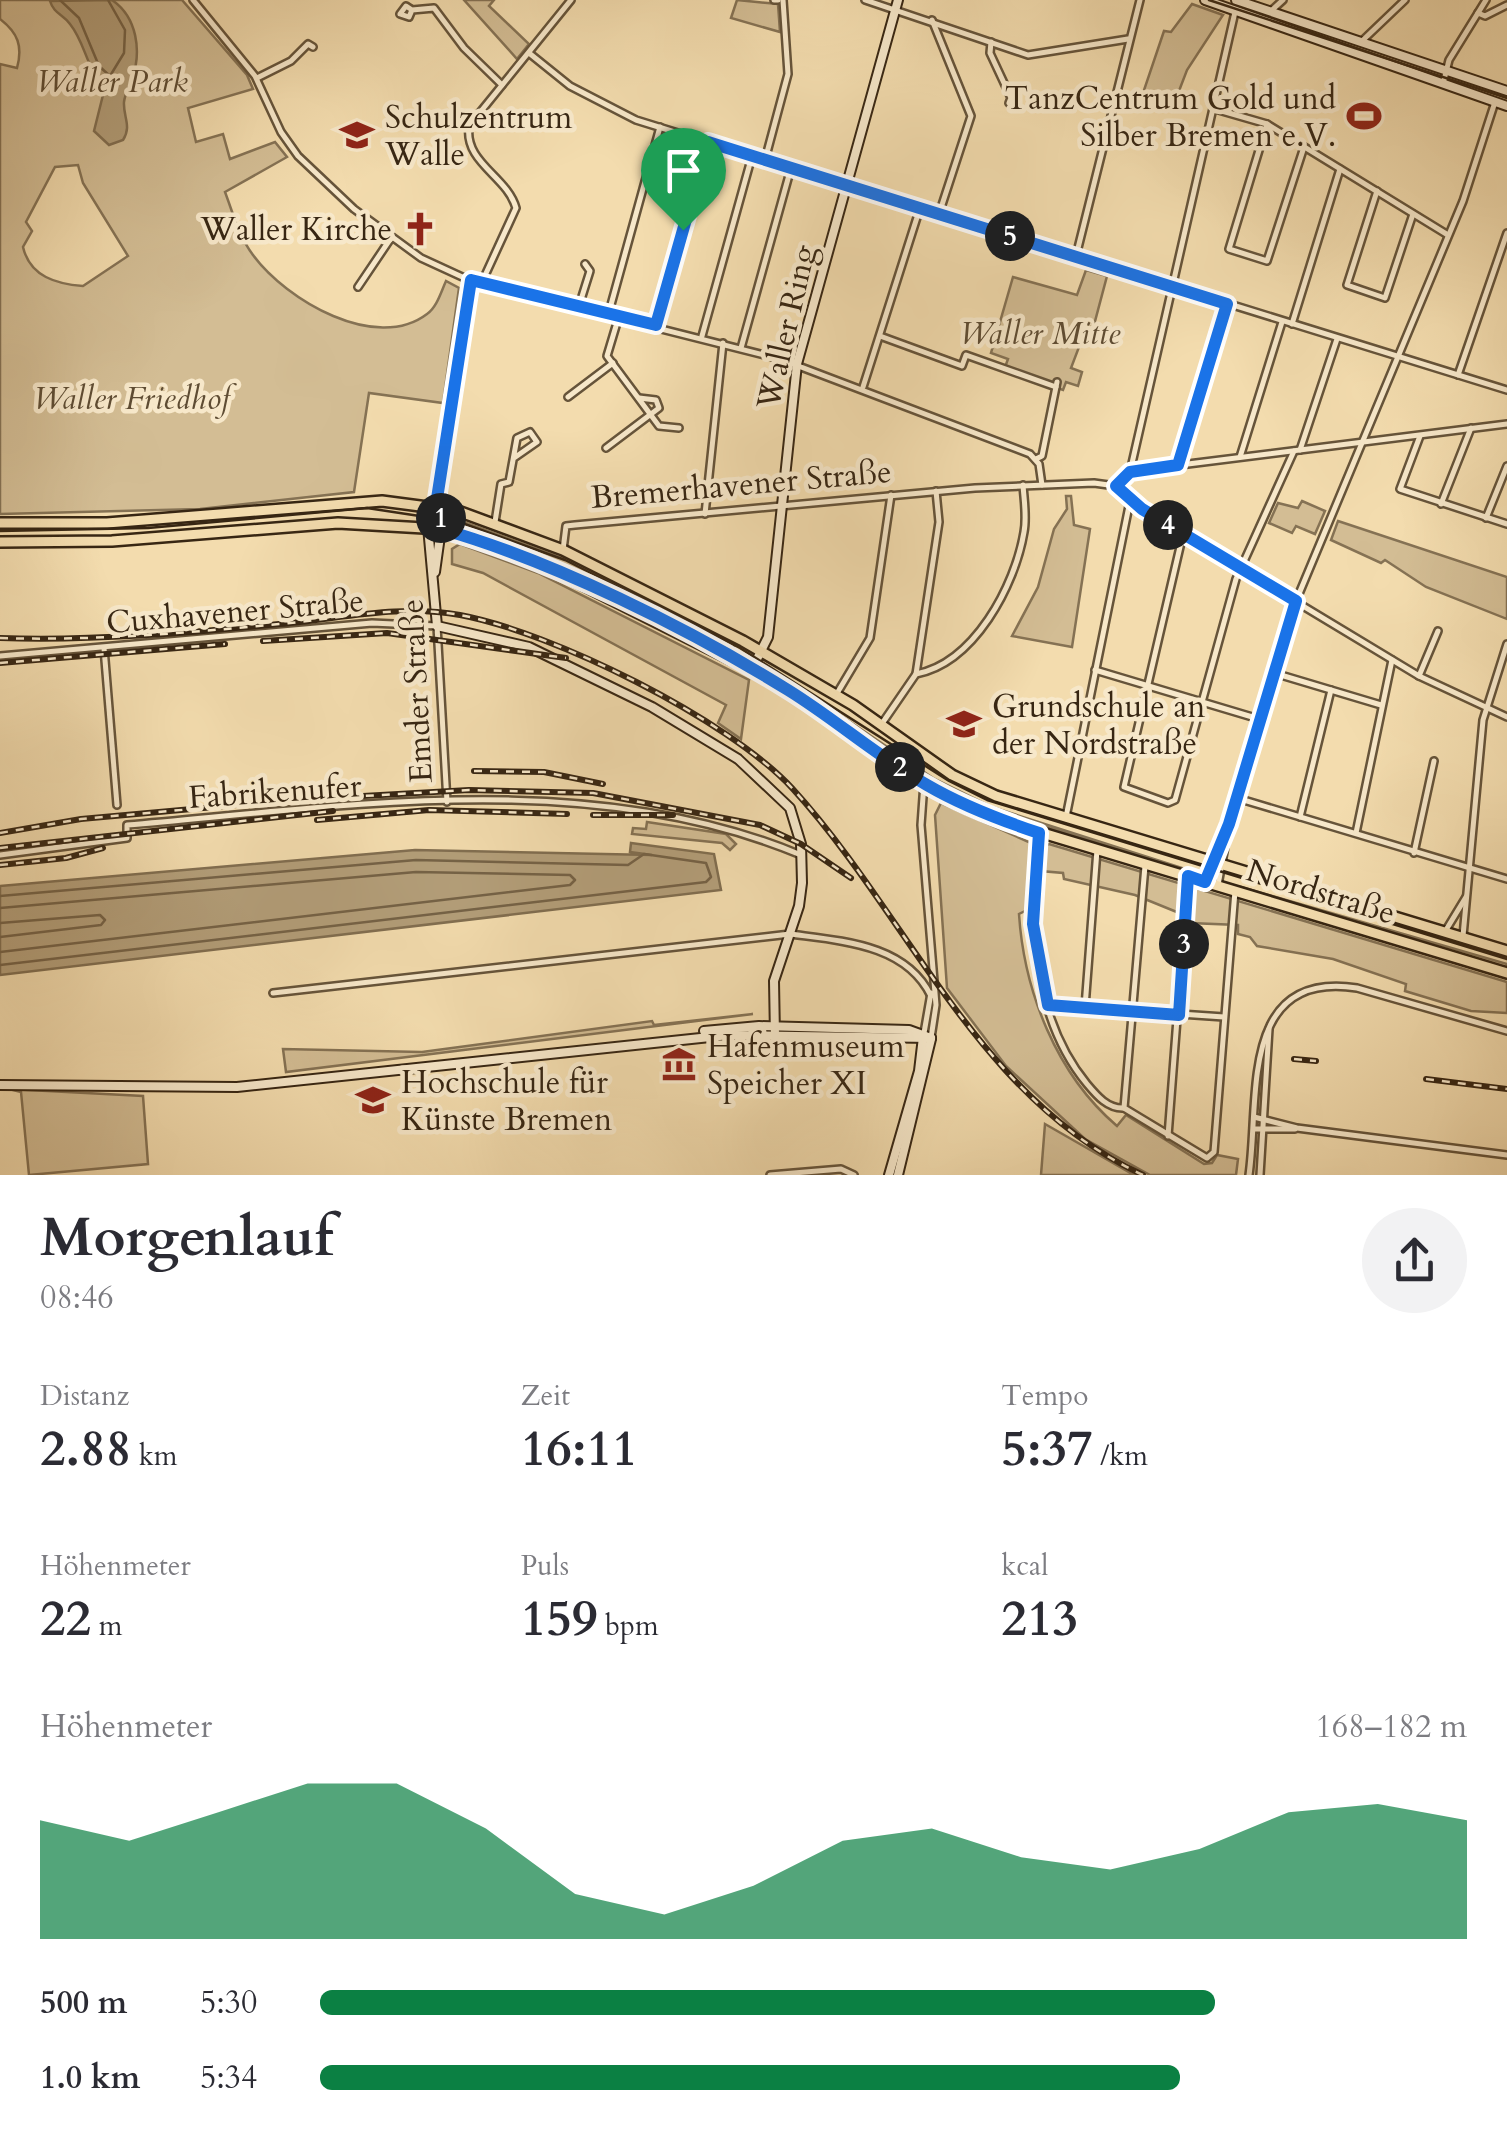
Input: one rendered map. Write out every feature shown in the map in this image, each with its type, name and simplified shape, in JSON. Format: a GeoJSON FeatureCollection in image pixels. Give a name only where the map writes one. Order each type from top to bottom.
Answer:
{"type":"FeatureCollection","features":[{"type":"Feature","properties":{"kind":"main road","name":"Bremerhavener Straße"},"geometry":{"type":"LineString","coordinates":[[0,523],[165,520],[361,501],[436,505],[495,522],[563,550]]}},
{"type":"Feature","properties":{"kind":"main road","name":"Emder Straße"},"geometry":{"type":"LineString","coordinates":[[428,527],[436,505]]}},
{"type":"Feature","properties":{"kind":"main road","name":"Emder Straße"},"geometry":{"type":"LineString","coordinates":[[436,505],[441,529]]}},
{"type":"Feature","properties":{"kind":"main road"},"geometry":{"type":"LineString","coordinates":[[0,542],[112,541],[338,523],[441,529]]}},
{"type":"Feature","properties":{"kind":"main road","name":"Nordstraße"},"geometry":{"type":"LineString","coordinates":[[441,529],[535,561],[752,670],[842,724],[924,784],[986,816],[1507,974]]}},
{"type":"Feature","properties":{"kind":"main road","name":"Nordstraße"},"geometry":{"type":"LineString","coordinates":[[563,550],[761,651],[836,695],[952,775],[996,796],[1507,951]]}},
{"type":"Feature","properties":{"kind":"street"},"geometry":{"type":"LineString","coordinates":[[193,0],[257,78],[280,132],[298,156],[391,238],[421,258],[471,280],[797,364],[1039,458]]}},
{"type":"Feature","properties":{"kind":"street"},"geometry":{"type":"LineString","coordinates":[[482,282],[516,208],[508,192],[474,154],[468,137],[473,120],[571,0]]}},
{"type":"Feature","properties":{"kind":"street"},"geometry":{"type":"LineString","coordinates":[[765,160],[788,74],[778,0]]}},
{"type":"Feature","properties":{"kind":"street"},"geometry":{"type":"LineString","coordinates":[[865,0],[896,4],[990,42],[1036,55],[1128,40]]}},
{"type":"Feature","properties":{"kind":"street"},"geometry":{"type":"LineString","coordinates":[[1076,256],[1140,0]]}},
{"type":"Feature","properties":{"kind":"street"},"geometry":{"type":"LineString","coordinates":[[1205,0],[1271,12],[1507,92]]}},
{"type":"Feature","properties":{"kind":"street"},"geometry":{"type":"LineString","coordinates":[[1271,12],[1283,0]]}},
{"type":"Feature","properties":{"kind":"street"},"geometry":{"type":"LineString","coordinates":[[1361,42],[1405,0]]}},
{"type":"Feature","properties":{"kind":"street"},"geometry":{"type":"LineString","coordinates":[[1443,84],[1446,70],[1486,0]]}},
{"type":"Feature","properties":{"kind":"street"},"geometry":{"type":"LineString","coordinates":[[1237,3],[1507,106]]}},
{"type":"Feature","properties":{"kind":"street"},"geometry":{"type":"LineString","coordinates":[[1237,3],[1130,472],[1116,486],[1130,501],[1419,676],[1507,717]]}},
{"type":"Feature","properties":{"kind":"street","name":"Waller Ring"},"geometry":{"type":"LineString","coordinates":[[752,670],[768,637],[797,364],[896,4]]}},
{"type":"Feature","properties":{"kind":"street"},"geometry":{"type":"LineString","coordinates":[[1478,13],[1485,16],[1507,6]]}},
{"type":"Feature","properties":{"kind":"street"},"geometry":{"type":"LineString","coordinates":[[412,10],[434,8],[464,48],[502,85]]}},
{"type":"Feature","properties":{"kind":"street"},"geometry":{"type":"LineString","coordinates":[[932,20],[971,116],[939,214]]}},
{"type":"Feature","properties":{"kind":"street"},"geometry":{"type":"LineString","coordinates":[[990,42],[990,53],[1012,98],[1009,103]]}},
{"type":"Feature","properties":{"kind":"street"},"geometry":{"type":"LineString","coordinates":[[257,78],[304,52]]}},
{"type":"Feature","properties":{"kind":"street"},"geometry":{"type":"LineString","coordinates":[[529,53],[594,100],[660,127],[1507,390]]}},
{"type":"Feature","properties":{"kind":"street"},"geometry":{"type":"LineString","coordinates":[[1205,882],[1229,824],[1296,601],[1448,235],[1495,102]]}},
{"type":"Feature","properties":{"kind":"street"},"geometry":{"type":"LineString","coordinates":[[1214,108],[1268,124],[1448,235]]}},
{"type":"Feature","properties":{"kind":"street"},"geometry":{"type":"LineString","coordinates":[[1268,124],[1229,248],[1267,262],[1304,147]]}},
{"type":"Feature","properties":{"kind":"street"},"geometry":{"type":"LineString","coordinates":[[609,314],[660,127]]}},
{"type":"Feature","properties":{"kind":"street"},"geometry":{"type":"LineString","coordinates":[[656,325],[708,142]]}},
{"type":"Feature","properties":{"kind":"street"},"geometry":{"type":"LineString","coordinates":[[701,337],[752,156]]}},
{"type":"Feature","properties":{"kind":"street"},"geometry":{"type":"LineString","coordinates":[[740,348],[790,168]]}},
{"type":"Feature","properties":{"kind":"street"},"geometry":{"type":"LineString","coordinates":[[1292,324],[1340,169]]}},
{"type":"Feature","properties":{"kind":"street"},"geometry":{"type":"LineString","coordinates":[[1377,191],[1347,285],[1386,298],[1413,214]]}},
{"type":"Feature","properties":{"kind":"street"},"geometry":{"type":"LineString","coordinates":[[863,388],[920,208]]}},
{"type":"Feature","properties":{"kind":"street"},"geometry":{"type":"LineString","coordinates":[[1458,376],[1507,233]]}},
{"type":"Feature","properties":{"kind":"street"},"geometry":{"type":"LineString","coordinates":[[358,287],[391,238]]}},
{"type":"Feature","properties":{"kind":"street"},"geometry":{"type":"LineString","coordinates":[[579,306],[590,271],[585,264]]}},
{"type":"Feature","properties":{"kind":"street","name":"Emder Straße"},"geometry":{"type":"LineString","coordinates":[[436,505],[471,280]]}},
{"type":"Feature","properties":{"kind":"street"},"geometry":{"type":"LineString","coordinates":[[1178,465],[1227,304]]}},
{"type":"Feature","properties":{"kind":"street"},"geometry":{"type":"LineString","coordinates":[[619,316],[607,356],[660,426],[680,428]]}},
{"type":"Feature","properties":{"kind":"street"},"geometry":{"type":"LineString","coordinates":[[1240,457],[1282,322]]}},
{"type":"Feature","properties":{"kind":"street"},"geometry":{"type":"LineString","coordinates":[[880,336],[962,366],[966,355],[1057,384],[1039,458],[1042,485]]}},
{"type":"Feature","properties":{"kind":"street"},"geometry":{"type":"LineString","coordinates":[[1183,534],[1124,787],[1168,803],[1174,800],[1242,569],[1297,450],[1337,338]]}},
{"type":"Feature","properties":{"kind":"street"},"geometry":{"type":"LineString","coordinates":[[704,514],[722,343]]}},
{"type":"Feature","properties":{"kind":"street"},"geometry":{"type":"LineString","coordinates":[[568,397],[612,363]]}},
{"type":"Feature","properties":{"kind":"street"},"geometry":{"type":"LineString","coordinates":[[606,448],[659,408],[656,400],[639,398]]}},
{"type":"Feature","properties":{"kind":"street"},"geometry":{"type":"LineString","coordinates":[[1130,472],[1507,424]]}},
{"type":"Feature","properties":{"kind":"street"},"geometry":{"type":"LineString","coordinates":[[1441,504],[1472,428]]}},
{"type":"Feature","properties":{"kind":"street"},"geometry":{"type":"LineString","coordinates":[[495,522],[501,484],[509,482],[517,438],[530,432],[536,442],[514,458]]}},
{"type":"Feature","properties":{"kind":"street"},"geometry":{"type":"LineString","coordinates":[[1420,436],[1400,489],[1507,524]]}},
{"type":"Feature","properties":{"kind":"street"},"geometry":{"type":"LineString","coordinates":[[1486,518],[1507,466]]}},
{"type":"Feature","properties":{"kind":"street","name":"Bremerhavener Straße"},"geometry":{"type":"LineString","coordinates":[[563,550],[566,526],[936,491],[1106,482],[1116,486]]}},
{"type":"Feature","properties":{"kind":"street"},"geometry":{"type":"LineString","coordinates":[[916,674],[930,671],[963,646],[1005,591],[1024,532],[1022,485]]}},
{"type":"Feature","properties":{"kind":"street"},"geometry":{"type":"LineString","coordinates":[[881,725],[916,674],[938,522],[936,491]]}},
{"type":"Feature","properties":{"kind":"street"},"geometry":{"type":"LineString","coordinates":[[836,695],[870,638],[891,495]]}},
{"type":"Feature","properties":{"kind":"street"},"geometry":{"type":"LineString","coordinates":[[1066,819],[1130,501]]}},
{"type":"Feature","properties":{"kind":"street","name":"Emder Straße"},"geometry":{"type":"LineString","coordinates":[[428,527],[448,802]]}},
{"type":"Feature","properties":{"kind":"street","name":"Emder Straße"},"geometry":{"type":"LineString","coordinates":[[434,577],[441,529]]}},
{"type":"Feature","properties":{"kind":"street","name":"Cuxhavener Straße"},"geometry":{"type":"LineString","coordinates":[[0,656],[372,623],[437,626],[549,656],[666,715],[738,759],[790,808],[798,825],[800,894],[774,981],[775,1031]]}},
{"type":"Feature","properties":{"kind":"street"},"geometry":{"type":"LineString","coordinates":[[1419,676],[1438,631]]}},
{"type":"Feature","properties":{"kind":"street"},"geometry":{"type":"LineString","coordinates":[[1463,938],[1486,709],[1507,644]]}},
{"type":"Feature","properties":{"kind":"street"},"geometry":{"type":"LineString","coordinates":[[104,648],[116,805]]}},
{"type":"Feature","properties":{"kind":"street"},"geometry":{"type":"LineString","coordinates":[[1356,834],[1392,660]]}},
{"type":"Feature","properties":{"kind":"street"},"geometry":{"type":"LineString","coordinates":[[1095,670],[1260,720]]}},
{"type":"Feature","properties":{"kind":"street"},"geometry":{"type":"LineString","coordinates":[[1274,673],[1382,705]]}},
{"type":"Feature","properties":{"kind":"street"},"geometry":{"type":"LineString","coordinates":[[1300,817],[1318,756],[1318,730],[1331,690]]}},
{"type":"Feature","properties":{"kind":"street"},"geometry":{"type":"LineString","coordinates":[[1414,852],[1434,762]]}},
{"type":"Feature","properties":{"kind":"street"},"geometry":{"type":"LineString","coordinates":[[898,1175],[925,1038],[936,1004],[921,825],[924,784]]}},
{"type":"Feature","properties":{"kind":"street"},"geometry":{"type":"LineString","coordinates":[[1237,798],[1507,879]]}},
{"type":"Feature","properties":{"kind":"street","name":"Fabrikenufer"},"geometry":{"type":"LineString","coordinates":[[0,856],[127,838],[127,825],[448,802],[578,804],[628,810],[732,829],[801,855]]}},
{"type":"Feature","properties":{"kind":"street"},"geometry":{"type":"LineString","coordinates":[[1217,886],[1229,824]]}},
{"type":"Feature","properties":{"kind":"street"},"geometry":{"type":"LineString","coordinates":[[1039,833],[1033,924],[1048,1005],[1079,1075],[1106,1103],[1124,1108],[1206,1158],[1214,1152],[1235,891]]}},
{"type":"Feature","properties":{"kind":"street"},"geometry":{"type":"LineString","coordinates":[[1085,1008],[1097,850]]}},
{"type":"Feature","properties":{"kind":"street"},"geometry":{"type":"LineString","coordinates":[[1124,1108],[1145,863]]}},
{"type":"Feature","properties":{"kind":"street"},"geometry":{"type":"LineString","coordinates":[[1168,1136],[1188,876]]}},
{"type":"Feature","properties":{"kind":"street"},"geometry":{"type":"LineString","coordinates":[[1444,932],[1468,893]]}},
{"type":"Feature","properties":{"kind":"street"},"geometry":{"type":"LineString","coordinates":[[273,993],[790,934],[853,944],[908,964],[921,975],[931,996]]}},
{"type":"Feature","properties":{"kind":"street"},"geometry":{"type":"LineString","coordinates":[[889,1175],[919,1071],[933,965]]}},
{"type":"Feature","properties":{"kind":"street"},"geometry":{"type":"LineString","coordinates":[[1250,1175],[1260,1050],[1269,1027],[1294,997],[1334,985],[1507,1031]]}},
{"type":"Feature","properties":{"kind":"street"},"geometry":{"type":"LineString","coordinates":[[1048,1005],[1224,1017]]}},
{"type":"Feature","properties":{"kind":"street"},"geometry":{"type":"LineString","coordinates":[[1260,1175],[1269,1027]]}},
{"type":"Feature","properties":{"kind":"street"},"geometry":{"type":"LineString","coordinates":[[0,1085],[254,1086],[676,1038],[775,1031],[925,1038]]}},
{"type":"Feature","properties":{"kind":"street"},"geometry":{"type":"LineString","coordinates":[[1254,1118],[1298,1128],[1507,1155]]}},
{"type":"Feature","properties":{"kind":"street"},"geometry":{"type":"LineString","coordinates":[[1254,1130],[1298,1128]]}},
{"type":"Feature","properties":{"kind":"street"},"geometry":{"type":"LineString","coordinates":[[770,1175],[842,1169],[854,1175]]}},
{"type":"Feature","properties":{"kind":"green space"},"geometry":{"type":"Polygon","coordinates":[[[0,0],[182,0],[247,75],[253,89],[188,108],[196,142],[223,134],[230,159],[275,142],[287,157],[225,192],[244,241],[268,272],[309,304],[333,316],[383,328],[406,325],[427,314],[446,281],[459,288],[443,403],[369,393],[354,492],[200,509],[0,514],[0,64],[17,68],[19,47],[11,29],[0,19],[0,0]],[[78,165],[55,167],[26,222],[32,231],[23,247],[38,272],[83,286],[128,256],[83,183],[78,165]]]}},
{"type":"Feature","properties":{"kind":"green space"},"geometry":{"type":"Polygon","coordinates":[[[464,0],[494,0],[489,6],[529,44],[517,59],[464,0]]]}},
{"type":"Feature","properties":{"kind":"green space"},"geometry":{"type":"Polygon","coordinates":[[[737,0],[778,4],[780,32],[731,18],[737,0]]]}},
{"type":"Feature","properties":{"kind":"green space"},"geometry":{"type":"Polygon","coordinates":[[[1192,4],[1223,15],[1187,70],[1174,104],[1142,96],[1164,31],[1171,32],[1192,4]]]}},
{"type":"Feature","properties":{"kind":"green space","name":"Waller Mitte"},"geometry":{"type":"Polygon","coordinates":[[[1086,270],[1107,276],[1090,340],[1082,339],[1071,368],[1082,372],[1078,386],[1066,382],[1063,390],[1004,370],[1008,359],[991,353],[1013,277],[1077,295],[1086,270]]]}},
{"type":"Feature","properties":{"kind":"green space"},"geometry":{"type":"Polygon","coordinates":[[[1066,496],[1071,496],[1074,525],[1090,529],[1072,647],[1012,636],[1038,587],[1054,529],[1067,509],[1066,496]]]}},
{"type":"Feature","properties":{"kind":"green space"},"geometry":{"type":"Polygon","coordinates":[[[1302,501],[1325,511],[1315,534],[1296,526],[1292,533],[1269,523],[1278,503],[1298,508],[1302,501]]]}},
{"type":"Feature","properties":{"kind":"green space"},"geometry":{"type":"Polygon","coordinates":[[[461,521],[578,564],[735,644],[732,650],[531,553],[459,528],[461,521]]]}},
{"type":"Feature","properties":{"kind":"green space"},"geometry":{"type":"Polygon","coordinates":[[[1338,521],[1507,577],[1507,619],[1426,587],[1385,560],[1381,563],[1331,540],[1338,521]]]}},
{"type":"Feature","properties":{"kind":"green space"},"geometry":{"type":"Polygon","coordinates":[[[460,544],[538,573],[749,680],[741,739],[718,723],[726,705],[483,573],[452,564],[452,549],[460,544]]]}},
{"type":"Feature","properties":{"kind":"green space"},"geometry":{"type":"Polygon","coordinates":[[[818,700],[933,778],[992,807],[1188,870],[976,806],[933,784],[818,700]]]}},
{"type":"Feature","properties":{"kind":"green space"},"geometry":{"type":"Polygon","coordinates":[[[941,803],[1031,843],[1029,909],[1019,914],[1028,972],[1047,1029],[1095,1105],[1117,1126],[1126,1115],[1204,1164],[1212,1163],[1217,1155],[1238,1159],[1236,1175],[1150,1175],[1085,1139],[1006,1066],[947,988],[935,815],[941,803]]]}},
{"type":"Feature","properties":{"kind":"green space"},"geometry":{"type":"Polygon","coordinates":[[[647,822],[726,834],[736,844],[730,850],[722,843],[632,834],[633,828],[646,829],[647,822]]]}},
{"type":"Feature","properties":{"kind":"green space"},"geometry":{"type":"Polygon","coordinates":[[[1049,844],[1507,982],[1507,1013],[1471,1011],[1405,991],[1406,984],[1333,959],[1257,946],[1250,937],[1238,934],[1238,925],[1190,923],[1189,917],[1135,895],[1064,879],[1063,873],[1041,871],[1044,847],[1049,844]]]}},
{"type":"Feature","properties":{"kind":"green space"},"geometry":{"type":"Polygon","coordinates":[[[1240,889],[1507,964],[1507,969],[1240,889]]]}},
{"type":"Feature","properties":{"kind":"green space"},"geometry":{"type":"Polygon","coordinates":[[[753,1014],[286,1072],[283,1049],[422,1052],[652,1021],[654,1025],[753,1014]]]}},
{"type":"Feature","properties":{"kind":"green space"},"geometry":{"type":"Polygon","coordinates":[[[9,1089],[143,1096],[148,1164],[29,1175],[21,1092],[9,1089]]]}},
{"type":"Feature","properties":{"kind":"green space"},"geometry":{"type":"Polygon","coordinates":[[[1045,1124],[1134,1175],[1041,1175],[1045,1124]]]}},
{"type":"Feature","properties":{"kind":"water"},"geometry":{"type":"Polygon","coordinates":[[[112,0],[132,25],[137,57],[124,102],[126,135],[109,145],[94,131],[105,87],[75,32],[50,1],[112,0]]]}},
{"type":"Feature","properties":{"kind":"water"},"geometry":{"type":"Polygon","coordinates":[[[631,843],[714,854],[721,890],[0,975],[0,886],[415,850],[652,855],[630,852],[631,843]]]}},
{"type":"Feature","properties":{"kind":"tram line"},"geometry":{"type":"LineString","coordinates":[[1209,0],[1507,98]]}},
{"type":"Feature","properties":{"kind":"tram line"},"geometry":{"type":"LineString","coordinates":[[0,531],[148,528],[367,508],[459,522],[565,560],[740,648],[949,781],[987,800],[1507,959]]}},
{"type":"Feature","properties":{"kind":"railway"},"geometry":{"type":"LineString","coordinates":[[0,638],[140,635],[414,611],[460,615],[498,624],[589,659],[683,707],[726,734],[792,788],[834,839],[990,1053],[1035,1100],[1085,1142],[1143,1175]]}},
{"type":"Feature","properties":{"kind":"railway"},"geometry":{"type":"LineString","coordinates":[[263,641],[387,633],[566,658]]}},
{"type":"Feature","properties":{"kind":"railway"},"geometry":{"type":"LineString","coordinates":[[0,663],[225,644]]}},
{"type":"Feature","properties":{"kind":"railway"},"geometry":{"type":"LineString","coordinates":[[474,771],[544,772],[603,784]]}},
{"type":"Feature","properties":{"kind":"railway"},"geometry":{"type":"LineString","coordinates":[[0,833],[81,819],[292,800],[469,790],[593,793],[760,825],[801,844],[851,878]]}},
{"type":"Feature","properties":{"kind":"railway"},"geometry":{"type":"LineString","coordinates":[[317,820],[429,810],[567,814]]}},
{"type":"Feature","properties":{"kind":"railway"},"geometry":{"type":"LineString","coordinates":[[0,848],[333,811]]}},
{"type":"Feature","properties":{"kind":"railway"},"geometry":{"type":"LineString","coordinates":[[593,815],[673,815]]}},
{"type":"Feature","properties":{"kind":"railway"},"geometry":{"type":"LineString","coordinates":[[0,865],[66,858],[103,848]]}},
{"type":"Feature","properties":{"kind":"railway"},"geometry":{"type":"LineString","coordinates":[[1294,1059],[1316,1061]]}},
{"type":"Feature","properties":{"kind":"railway"},"geometry":{"type":"LineString","coordinates":[[1426,1079],[1507,1089]]}},
{"type":"Feature","properties":{"kind":"place","name":"TanzCentrum Gold und Silber Bremen e.V."},"geometry":{"type":"Point","coordinates":[1364,116]}},
{"type":"Feature","properties":{"kind":"place","name":"Schulzentrum Walle"},"geometry":{"type":"Point","coordinates":[357,135]}},
{"type":"Feature","properties":{"kind":"place","name":"Waller Kirche"},"geometry":{"type":"Point","coordinates":[420,229]}},
{"type":"Feature","properties":{"kind":"place","name":"Grundschule an der Nordstraße"},"geometry":{"type":"Point","coordinates":[964,724]}},
{"type":"Feature","properties":{"kind":"place","name":"Hafenmuseum Speicher XI"},"geometry":{"type":"Point","coordinates":[679,1064]}},
{"type":"Feature","properties":{"kind":"place","name":"Hochschule für Künste Bremen"},"geometry":{"type":"Point","coordinates":[373,1100]}},
{"type":"Feature","properties":{"kind":"route"},"geometry":{"type":"LineString","coordinates":[[708,142],[1227,304],[1178,465],[1130,472],[1116,486],[1142,509],[1296,601],[1229,824],[1205,882],[1188,876],[1179,1015],[1048,1005],[1033,924],[1039,833],[986,816],[924,784],[790,691],[668,626],[507,549],[441,529],[436,505],[471,280],[656,325],[683,230],[708,142]]}},
{"type":"Feature","properties":{"kind":"park label","name":"Waller Park"},"geometry":{"type":"Point","coordinates":[112,81]}},
{"type":"Feature","properties":{"kind":"park label","name":"Waller Friedhof"},"geometry":{"type":"Point","coordinates":[132,398]}}]}
